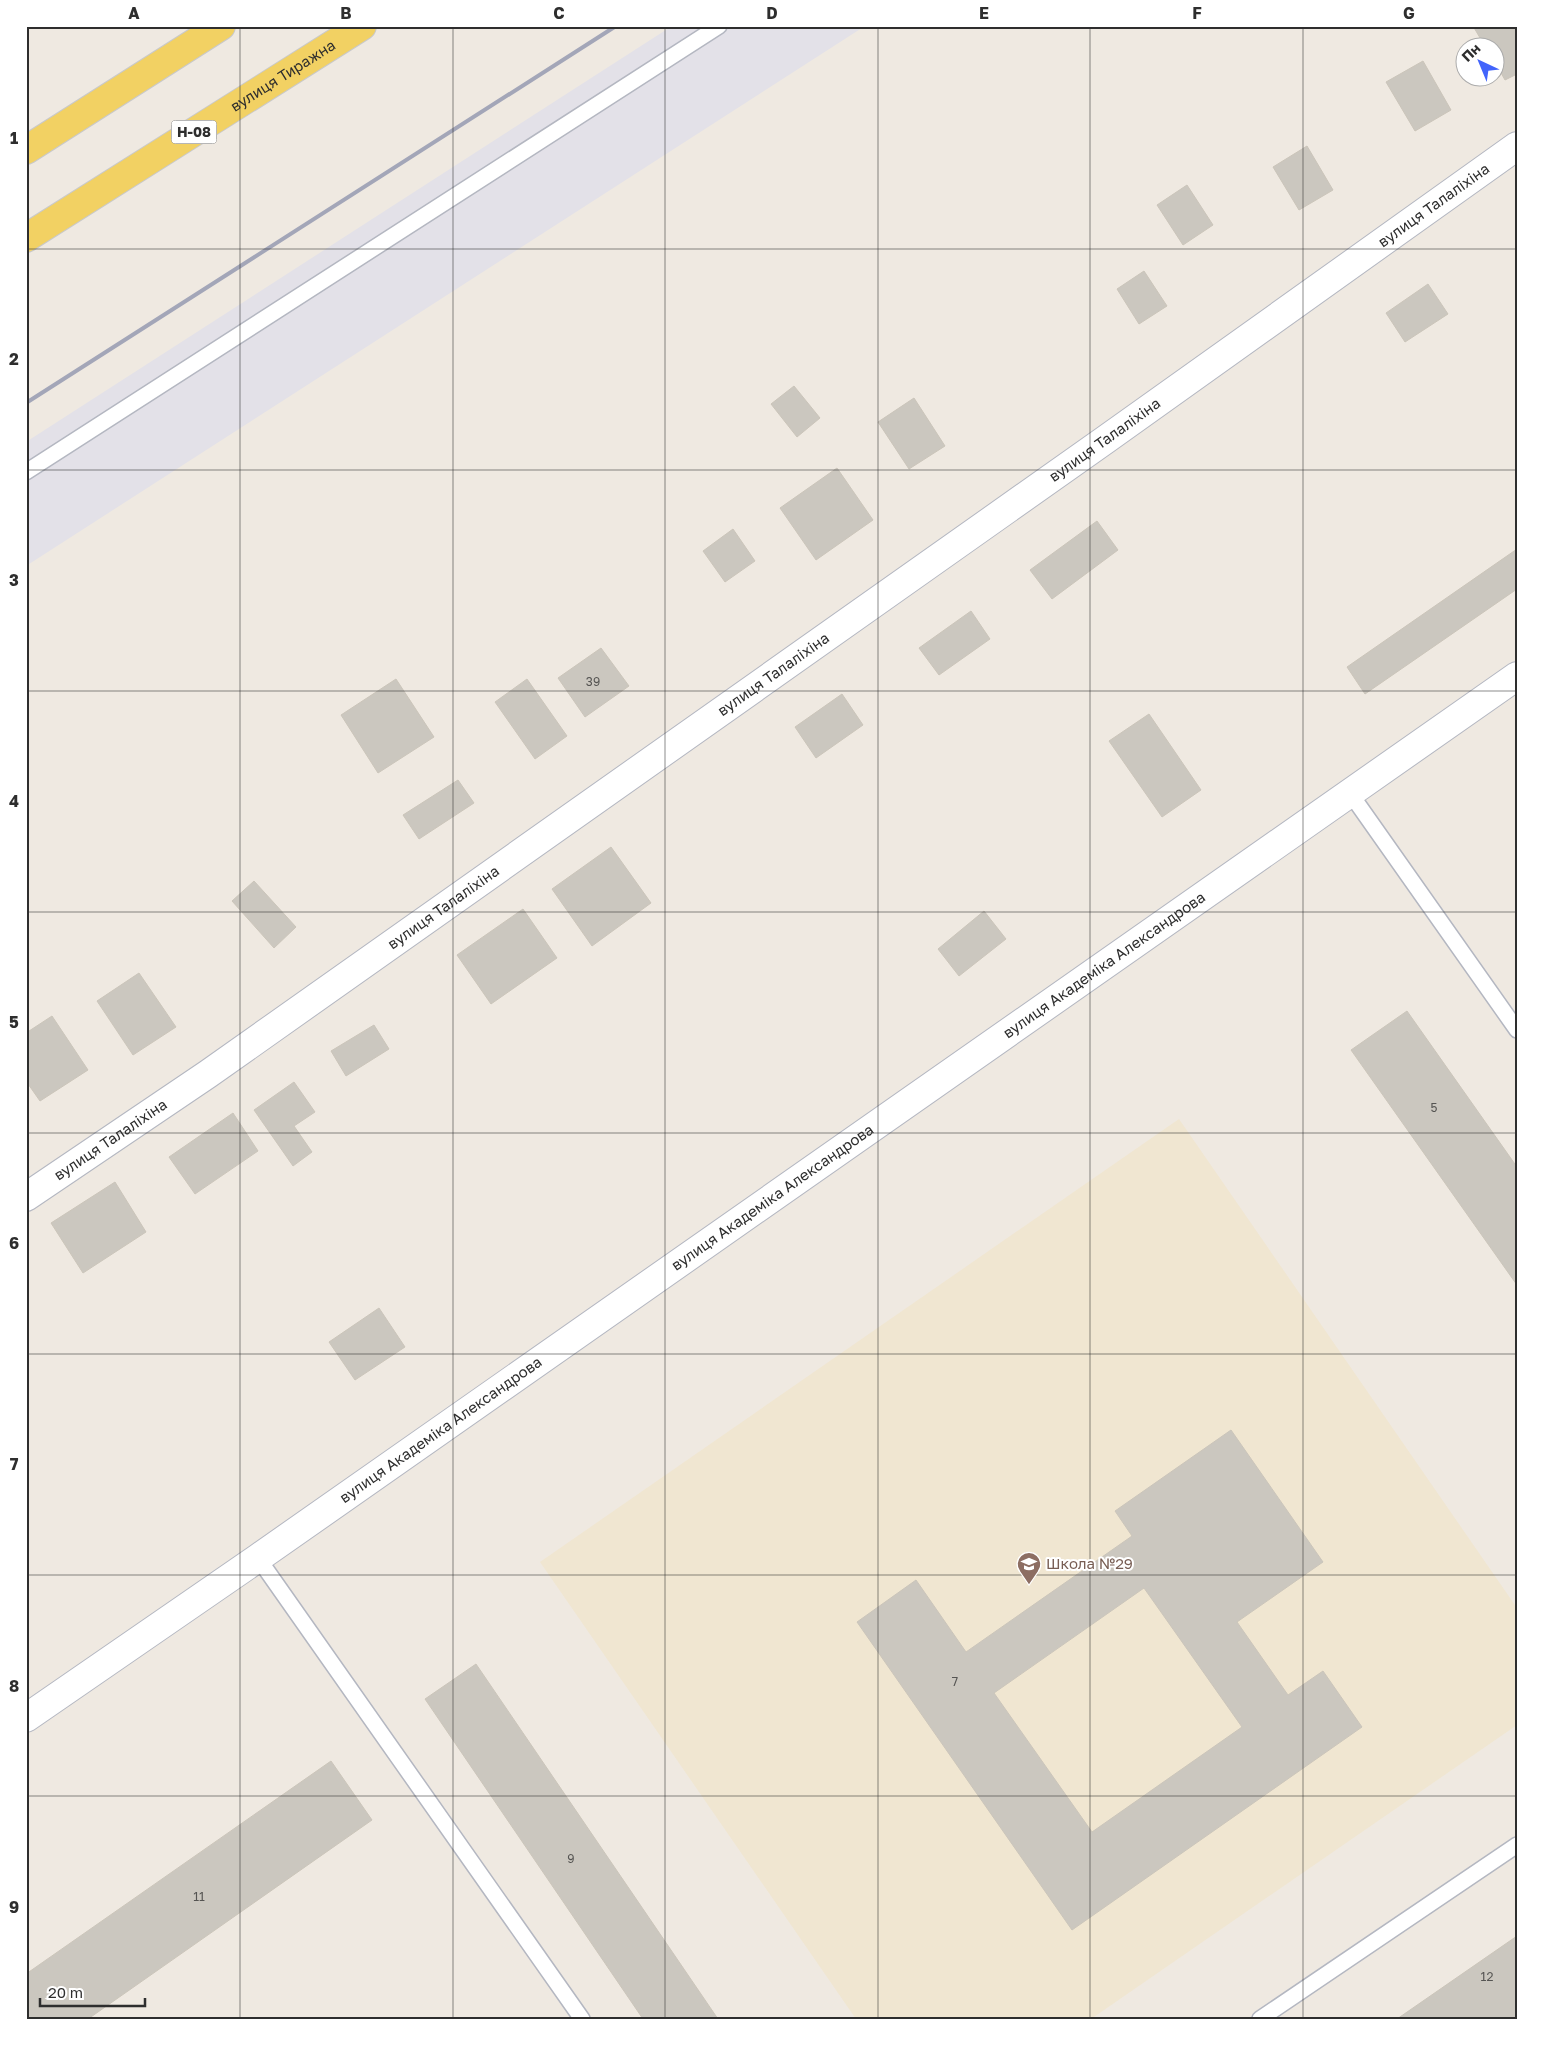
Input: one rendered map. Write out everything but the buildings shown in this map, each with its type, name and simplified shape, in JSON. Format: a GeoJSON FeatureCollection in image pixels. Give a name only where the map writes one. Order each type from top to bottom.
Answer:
{"type":"FeatureCollection","features":[{"type":"Feature","properties":{"kind":"main road"},"geometry":{"type":"LineString","coordinates":[[26,150],[221,26]]}},
{"type":"Feature","properties":{"kind":"main road","name":"вулиця Тиражна"},"geometry":{"type":"LineString","coordinates":[[26,238],[362,26]]}},
{"type":"Feature","properties":{"kind":"street","name":"вулиця Талаліхіна"},"geometry":{"type":"LineString","coordinates":[[26,1197],[272,1029],[1517,146]]}},
{"type":"Feature","properties":{"kind":"street","name":"вулиця Академіка Александрова"},"geometry":{"type":"LineString","coordinates":[[26,1718],[258,1558],[1517,676]]}},
{"type":"Feature","properties":{"kind":"lane"},"geometry":{"type":"LineString","coordinates":[[26,472],[719,26]]}},
{"type":"Feature","properties":{"kind":"lane"},"geometry":{"type":"LineString","coordinates":[[1350,793],[1517,1030]]}},
{"type":"Feature","properties":{"kind":"lane"},"geometry":{"type":"LineString","coordinates":[[258,1558],[582,2019]]}},
{"type":"Feature","properties":{"kind":"lane"},"geometry":{"type":"LineString","coordinates":[[1260,2019],[1517,1845]]}},
{"type":"Feature","properties":{"kind":"shaded area"},"geometry":{"type":"Polygon","coordinates":[[[672,26],[865,26],[26,566],[26,442],[672,26]]]}},
{"type":"Feature","properties":{"kind":"shaded area","name":"Школа №29"},"geometry":{"type":"Polygon","coordinates":[[[1179,1119],[1517,1608],[1517,1725],[1091,2019],[856,2019],[540,1562],[1179,1119]]]}},
{"type":"Feature","properties":{"kind":"railway"},"geometry":{"type":"LineString","coordinates":[[26,403],[616,26]]}},
{"type":"Feature","properties":{"kind":"place","name":"Школа №29"},"geometry":{"type":"Point","coordinates":[1029,1585]}}]}
